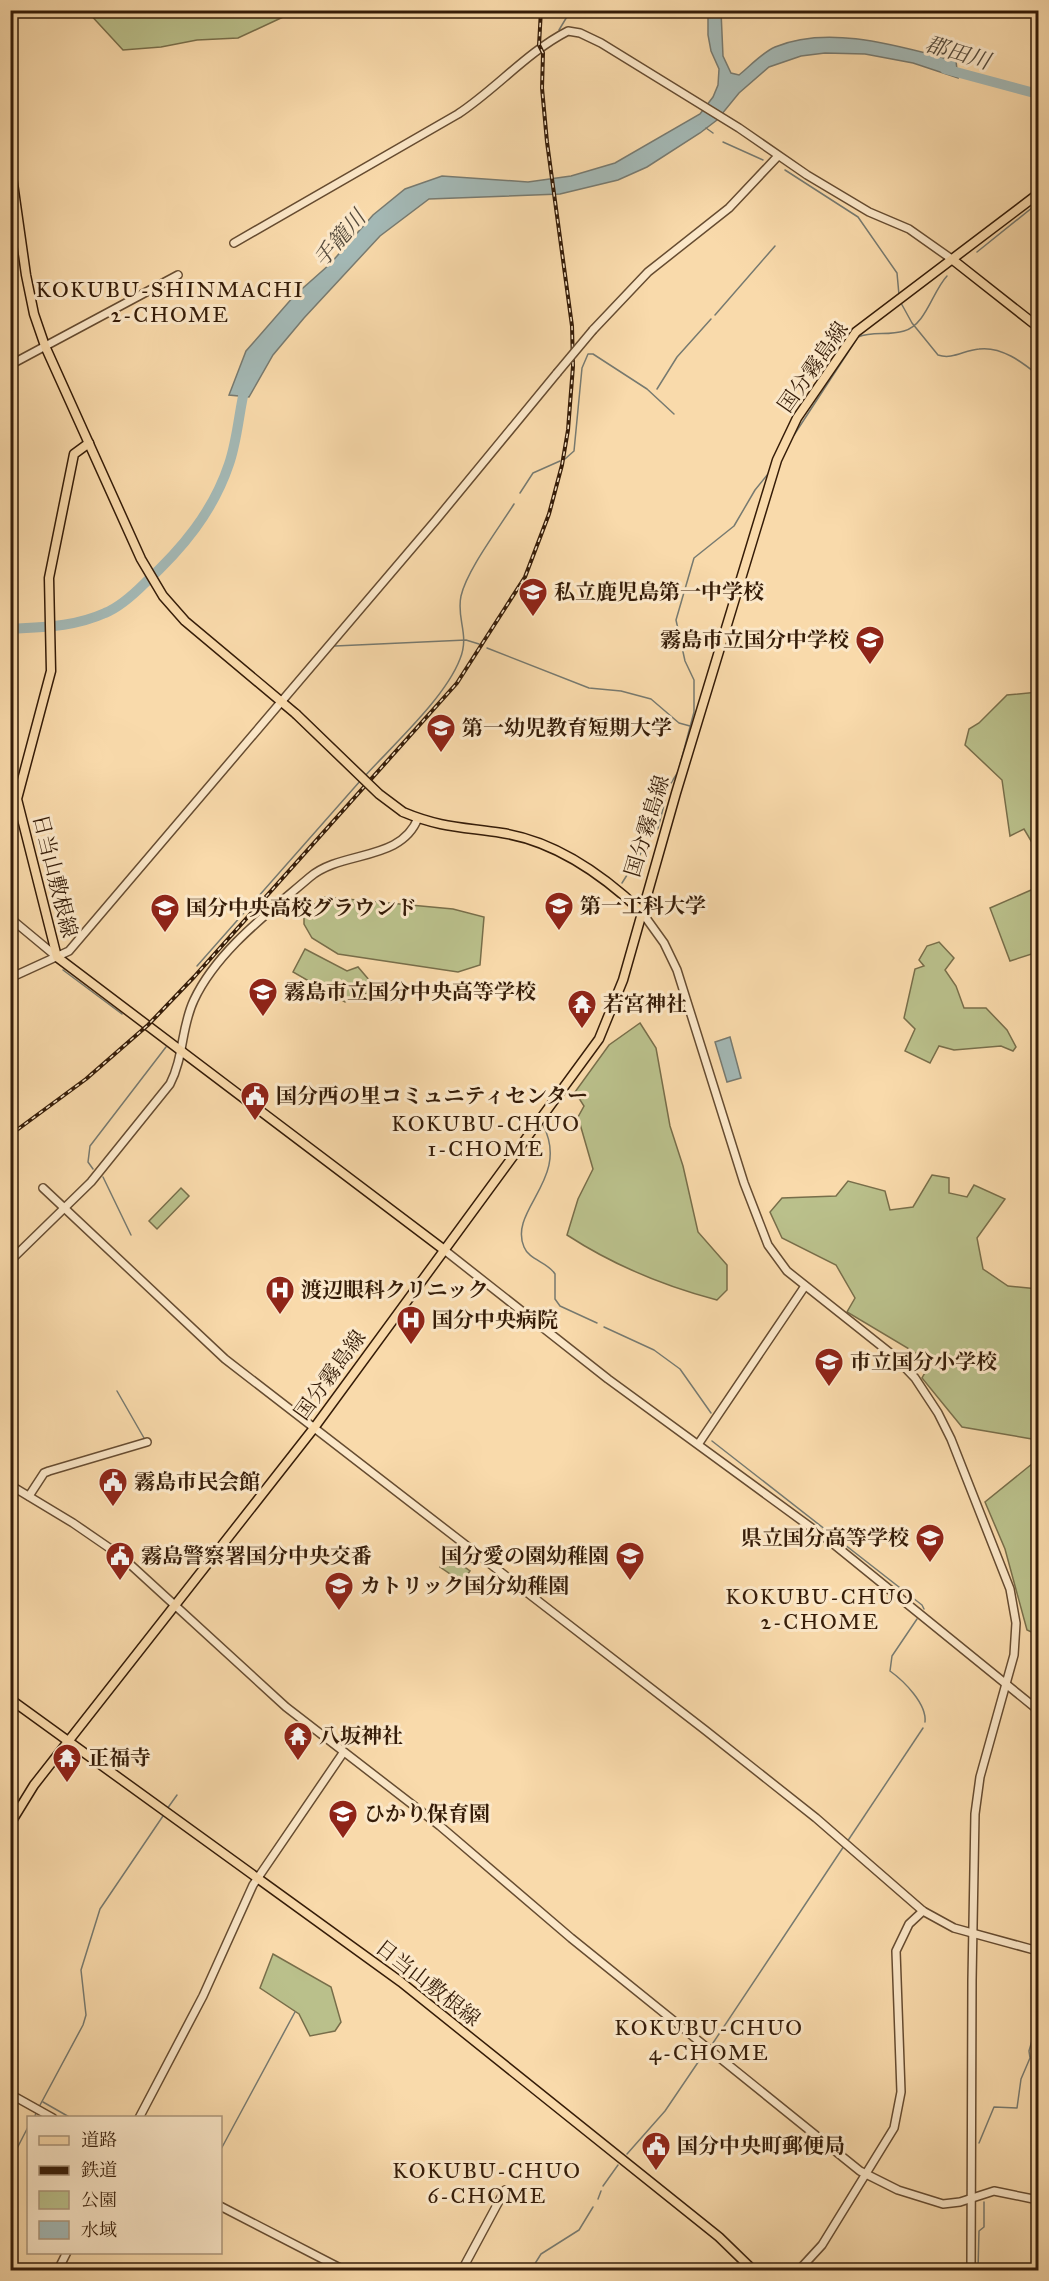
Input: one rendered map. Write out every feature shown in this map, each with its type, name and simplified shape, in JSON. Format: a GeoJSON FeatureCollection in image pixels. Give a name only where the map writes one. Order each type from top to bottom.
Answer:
{"type":"FeatureCollection","features":[{"type":"Feature","properties":{"kind":"main road"},"geometry":{"type":"LineString","coordinates":[[10,162],[26,275],[34,314],[45,346],[142,561],[163,596],[185,621],[296,714],[379,794],[403,812],[443,826],[503,833],[555,849],[580,864],[641,911]]}},
{"type":"Feature","properties":{"kind":"main road","name":"国分霧島線"},"geometry":{"type":"LineString","coordinates":[[10,1824],[34,1785],[314,1428],[599,1039],[623,980],[641,911],[777,460],[797,418],[848,341],[895,302],[1038,194]]}},
{"type":"Feature","properties":{"kind":"main road"},"geometry":{"type":"LineString","coordinates":[[953,260],[1038,327]]}},
{"type":"Feature","properties":{"kind":"main road","name":"日当山敷根線"},"geometry":{"type":"LineString","coordinates":[[89,443],[74,454],[51,568],[52,645],[48,687],[17,799],[57,957],[443,1249]]}},
{"type":"Feature","properties":{"kind":"main road","name":"日当山敷根線"},"geometry":{"type":"LineString","coordinates":[[10,1699],[420,1998],[719,2237],[753,2271]]}},
{"type":"Feature","properties":{"kind":"street"},"geometry":{"type":"LineString","coordinates":[[234,243],[477,102],[525,61],[568,31],[580,33],[601,44],[869,212],[909,229],[953,260]]}},
{"type":"Feature","properties":{"kind":"street"},"geometry":{"type":"LineString","coordinates":[[10,978],[69,951],[120,894],[593,330],[648,272],[729,208],[778,156]]}},
{"type":"Feature","properties":{"kind":"street"},"geometry":{"type":"LineString","coordinates":[[10,365],[178,275]]}},
{"type":"Feature","properties":{"kind":"street"},"geometry":{"type":"LineString","coordinates":[[10,1261],[64,1210],[150,1112],[170,1084],[183,1052],[193,1002],[213,968],[312,875],[343,860],[396,845],[408,837],[418,818]]}},
{"type":"Feature","properties":{"kind":"street"},"geometry":{"type":"LineString","coordinates":[[641,911],[664,943],[677,970],[760,1228],[787,1271],[894,1356],[915,1378],[938,1413],[981,1510],[1010,1589],[1015,1637],[1006,1684],[977,1793],[973,1934],[971,2271]]}},
{"type":"Feature","properties":{"kind":"street"},"geometry":{"type":"LineString","coordinates":[[10,918],[57,957]]}},
{"type":"Feature","properties":{"kind":"street"},"geometry":{"type":"LineString","coordinates":[[43,1188],[212,1348],[696,1723],[846,1844],[923,1911],[954,1928],[1038,1951]]}},
{"type":"Feature","properties":{"kind":"street"},"geometry":{"type":"LineString","coordinates":[[443,1249],[608,1379],[699,1443],[831,1542],[1038,1710]]}},
{"type":"Feature","properties":{"kind":"street"},"geometry":{"type":"LineString","coordinates":[[699,1443],[805,1286]]}},
{"type":"Feature","properties":{"kind":"street"},"geometry":{"type":"LineString","coordinates":[[28,1496],[44,1473],[49,1470],[147,1442]]}},
{"type":"Feature","properties":{"kind":"street"},"geometry":{"type":"LineString","coordinates":[[10,1485],[121,1556],[286,1707],[440,1826],[571,1938],[866,2174],[898,2190],[943,2204],[970,2199],[994,2191],[1038,2200]]}},
{"type":"Feature","properties":{"kind":"street"},"geometry":{"type":"LineString","coordinates":[[140,2116],[211,1979],[257,1879],[343,1753]]}},
{"type":"Feature","properties":{"kind":"street"},"geometry":{"type":"LineString","coordinates":[[799,2271],[822,2245],[888,2140],[898,2112],[901,2092],[896,1951],[909,1924],[923,1911]]}},
{"type":"Feature","properties":{"kind":"street"},"geometry":{"type":"LineString","coordinates":[[10,2094],[49,2116]]}},
{"type":"Feature","properties":{"kind":"street"},"geometry":{"type":"LineString","coordinates":[[462,2271],[505,2190]]}},
{"type":"Feature","properties":{"kind":"street"},"geometry":{"type":"LineString","coordinates":[[222,2207],[344,2271]]}},
{"type":"Feature","properties":{"kind":"street"},"geometry":{"type":"LineString","coordinates":[[58,2271],[66,2254]]}},
{"type":"Feature","properties":{"kind":"green space"},"geometry":{"type":"Polygon","coordinates":[[[87,11],[296,11],[238,38],[197,40],[161,47],[123,50],[87,11]]]}},
{"type":"Feature","properties":{"kind":"green space"},"geometry":{"type":"Polygon","coordinates":[[[1038,692],[1037,851],[1024,829],[1010,836],[1002,780],[965,745],[969,729],[979,723],[1007,695],[1038,692]]]}},
{"type":"Feature","properties":{"kind":"green space"},"geometry":{"type":"Polygon","coordinates":[[[1038,887],[1038,952],[1010,961],[990,908],[1038,887]]]}},
{"type":"Feature","properties":{"kind":"green space"},"geometry":{"type":"Polygon","coordinates":[[[325,897],[453,909],[484,917],[480,965],[458,972],[338,954],[312,938],[304,924],[304,912],[325,897]]]}},
{"type":"Feature","properties":{"kind":"green space"},"geometry":{"type":"Polygon","coordinates":[[[939,942],[954,958],[945,970],[956,986],[964,1008],[986,1008],[1007,1030],[1016,1047],[1013,1051],[1001,1046],[954,1050],[939,1046],[930,1063],[905,1051],[915,1029],[904,1018],[915,969],[924,966],[919,960],[927,946],[939,942]]]}},
{"type":"Feature","properties":{"kind":"green space"},"geometry":{"type":"Polygon","coordinates":[[[305,949],[347,971],[358,967],[370,981],[379,981],[370,992],[345,1002],[293,972],[305,949]]]}},
{"type":"Feature","properties":{"kind":"green space"},"geometry":{"type":"Polygon","coordinates":[[[640,1023],[656,1048],[670,1126],[683,1166],[698,1232],[727,1265],[727,1290],[717,1300],[639,1273],[602,1256],[567,1235],[578,1199],[593,1169],[578,1117],[584,1106],[575,1092],[609,1045],[640,1023]]]}},
{"type":"Feature","properties":{"kind":"green space"},"geometry":{"type":"Polygon","coordinates":[[[932,1175],[949,1178],[949,1193],[967,1197],[974,1185],[1005,1199],[977,1238],[983,1269],[1008,1286],[1038,1289],[1038,1440],[962,1427],[922,1378],[931,1362],[847,1312],[855,1298],[836,1265],[782,1238],[770,1212],[782,1198],[836,1196],[848,1181],[885,1191],[890,1210],[913,1207],[932,1175]]]}},
{"type":"Feature","properties":{"kind":"green space"},"geometry":{"type":"Polygon","coordinates":[[[181,1188],[189,1196],[157,1229],[149,1221],[181,1188]]]}},
{"type":"Feature","properties":{"kind":"green space"},"geometry":{"type":"Polygon","coordinates":[[[1038,1459],[1038,1635],[1027,1630],[1005,1549],[985,1502],[1038,1459]]]}},
{"type":"Feature","properties":{"kind":"green space"},"geometry":{"type":"Polygon","coordinates":[[[448,1555],[470,1571],[462,1582],[440,1567],[448,1555]]]}},
{"type":"Feature","properties":{"kind":"green space"},"geometry":{"type":"Polygon","coordinates":[[[273,1954],[331,1987],[341,2022],[335,2031],[310,2036],[299,2014],[260,1988],[273,1954]]]}},
{"type":"Feature","properties":{"kind":"water"},"geometry":{"type":"Polygon","coordinates":[[[708,11],[721,11],[723,56],[731,73],[739,75],[770,49],[796,40],[842,38],[889,44],[956,61],[958,78],[913,63],[865,54],[825,53],[801,56],[769,67],[739,93],[717,120],[700,133],[647,167],[618,180],[560,194],[429,199],[380,236],[304,318],[273,355],[249,397],[229,395],[246,351],[294,296],[330,264],[373,215],[405,189],[442,176],[528,182],[571,176],[615,163],[700,114],[713,97],[718,85],[719,69],[711,51],[708,35],[708,11]]]}},
{"type":"Feature","properties":{"kind":"water"},"geometry":{"type":"Polygon","coordinates":[[[730,1037],[741,1078],[727,1082],[715,1042],[730,1037]]]}},
{"type":"Feature","properties":{"kind":"waterway"},"geometry":{"type":"LineString","coordinates":[[559,30],[571,10]]}},
{"type":"Feature","properties":{"kind":"waterway","name":"郡田川"},"geometry":{"type":"LineString","coordinates":[[945,69],[1038,94]]}},
{"type":"Feature","properties":{"kind":"waterway"},"geometry":{"type":"LineString","coordinates":[[706,128],[713,133]]}},
{"type":"Feature","properties":{"kind":"waterway"},"geometry":{"type":"LineString","coordinates":[[723,142],[763,160]]}},
{"type":"Feature","properties":{"kind":"waterway"},"geometry":{"type":"LineString","coordinates":[[785,170],[858,217],[897,273],[899,295]]}},
{"type":"Feature","properties":{"kind":"waterway"},"geometry":{"type":"LineString","coordinates":[[977,252],[1038,203]]}},
{"type":"Feature","properties":{"kind":"waterway"},"geometry":{"type":"LineString","coordinates":[[715,315],[775,246]]}},
{"type":"Feature","properties":{"kind":"waterway"},"geometry":{"type":"LineString","coordinates":[[794,435],[858,337],[912,328],[923,315],[947,276]]}},
{"type":"Feature","properties":{"kind":"waterway"},"geometry":{"type":"LineString","coordinates":[[901,303],[912,323],[938,355],[954,356],[979,349],[995,350],[1018,360],[1038,375]]}},
{"type":"Feature","properties":{"kind":"waterway"},"geometry":{"type":"LineString","coordinates":[[657,389],[677,357],[711,319]]}},
{"type":"Feature","properties":{"kind":"waterway"},"geometry":{"type":"LineString","coordinates":[[565,459],[574,451],[582,368],[588,354],[593,354],[647,389],[674,414]]}},
{"type":"Feature","properties":{"kind":"waterway","name":"手籠川"},"geometry":{"type":"LineString","coordinates":[[10,629],[70,624],[93,618],[116,607],[159,570],[195,529],[222,482],[234,444],[246,383]]}},
{"type":"Feature","properties":{"kind":"waterway"},"geometry":{"type":"LineString","coordinates":[[1038,394],[1034,414],[1038,427]]}},
{"type":"Feature","properties":{"kind":"waterway"},"geometry":{"type":"LineString","coordinates":[[520,493],[533,473],[560,461]]}},
{"type":"Feature","properties":{"kind":"waterway"},"geometry":{"type":"LineString","coordinates":[[671,783],[678,772],[694,712],[694,680],[685,661],[676,620],[694,558],[734,526],[755,490],[768,474]]}},
{"type":"Feature","properties":{"kind":"waterway"},"geometry":{"type":"LineString","coordinates":[[364,777],[431,705],[453,674],[463,650],[460,604],[464,586],[476,562],[514,504]]}},
{"type":"Feature","properties":{"kind":"waterway"},"geometry":{"type":"LineString","coordinates":[[335,646],[466,640],[479,644]]}},
{"type":"Feature","properties":{"kind":"waterway"},"geometry":{"type":"LineString","coordinates":[[487,648],[589,688],[621,691],[651,699],[679,723],[690,726]]}},
{"type":"Feature","properties":{"kind":"waterway"},"geometry":{"type":"LineString","coordinates":[[197,966],[361,780]]}},
{"type":"Feature","properties":{"kind":"waterway"},"geometry":{"type":"LineString","coordinates":[[650,839],[658,828],[665,801]]}},
{"type":"Feature","properties":{"kind":"waterway"},"geometry":{"type":"LineString","coordinates":[[622,883],[646,845]]}},
{"type":"Feature","properties":{"kind":"waterway"},"geometry":{"type":"LineString","coordinates":[[63,970],[122,1014]]}},
{"type":"Feature","properties":{"kind":"waterway"},"geometry":{"type":"LineString","coordinates":[[93,1169],[88,1162],[90,1146],[166,1047]]}},
{"type":"Feature","properties":{"kind":"waterway"},"geometry":{"type":"LineString","coordinates":[[543,1125],[550,1144],[550,1162],[545,1178],[524,1220],[521,1233],[524,1247],[530,1255],[555,1274],[555,1299],[560,1306],[597,1323]]}},
{"type":"Feature","properties":{"kind":"waterway"},"geometry":{"type":"LineString","coordinates":[[103,1177],[131,1235]]}},
{"type":"Feature","properties":{"kind":"waterway"},"geometry":{"type":"LineString","coordinates":[[604,1327],[654,1350],[680,1369],[711,1413]]}},
{"type":"Feature","properties":{"kind":"waterway"},"geometry":{"type":"LineString","coordinates":[[117,1391],[144,1438]]}},
{"type":"Feature","properties":{"kind":"waterway"},"geometry":{"type":"LineString","coordinates":[[712,1441],[922,1605],[924,1609]]}},
{"type":"Feature","properties":{"kind":"waterway"},"geometry":{"type":"LineString","coordinates":[[917,1619],[892,1656],[890,1671],[908,1687],[918,1701],[925,1715],[925,1722]]}},
{"type":"Feature","properties":{"kind":"waterway"},"geometry":{"type":"LineString","coordinates":[[847,1842],[923,1728]]}},
{"type":"Feature","properties":{"kind":"waterway"},"geometry":{"type":"LineString","coordinates":[[167,1809],[177,1795]]}},
{"type":"Feature","properties":{"kind":"waterway"},"geometry":{"type":"LineString","coordinates":[[39,2107],[83,2025],[86,2015],[81,1970],[100,1909],[163,1816]]}},
{"type":"Feature","properties":{"kind":"waterway"},"geometry":{"type":"LineString","coordinates":[[713,2043],[844,1846]]}},
{"type":"Feature","properties":{"kind":"waterway"},"geometry":{"type":"LineString","coordinates":[[222,2147],[295,2012]]}},
{"type":"Feature","properties":{"kind":"waterway"},"geometry":{"type":"LineString","coordinates":[[979,2143],[994,2107],[1017,2108],[1021,2079],[1030,2058],[1029,2051],[1038,2020]]}},
{"type":"Feature","properties":{"kind":"waterway"},"geometry":{"type":"LineString","coordinates":[[627,2154],[665,2111],[705,2052]]}},
{"type":"Feature","properties":{"kind":"waterway"},"geometry":{"type":"LineString","coordinates":[[43,2102],[68,2116]]}},
{"type":"Feature","properties":{"kind":"waterway"},"geometry":{"type":"LineString","coordinates":[[35,2116],[37,2111]]}},
{"type":"Feature","properties":{"kind":"waterway"},"geometry":{"type":"LineString","coordinates":[[10,2162],[27,2129]]}},
{"type":"Feature","properties":{"kind":"waterway"},"geometry":{"type":"LineString","coordinates":[[603,2186],[618,2165]]}},
{"type":"Feature","properties":{"kind":"waterway"},"geometry":{"type":"LineString","coordinates":[[598,2199],[601,2191]]}},
{"type":"Feature","properties":{"kind":"waterway"},"geometry":{"type":"LineString","coordinates":[[978,2270],[979,2231],[984,2227],[984,2202]]}},
{"type":"Feature","properties":{"kind":"waterway"},"geometry":{"type":"LineString","coordinates":[[531,2270],[541,2254],[579,2230],[593,2207]]}},
{"type":"Feature","properties":{"kind":"railway"},"geometry":{"type":"LineString","coordinates":[[10,1135],[86,1079],[148,1025],[194,977],[457,683],[525,577],[549,514],[562,465],[568,430],[573,366],[572,326],[542,88],[543,53],[539,45],[541,10]]}},
{"type":"Feature","properties":{"kind":"place","name":"私立鹿児島第一中学校"},"geometry":{"type":"Point","coordinates":[533,618]}},
{"type":"Feature","properties":{"kind":"place","name":"霧島市立国分中学校"},"geometry":{"type":"Point","coordinates":[870,666]}},
{"type":"Feature","properties":{"kind":"place","name":"第一幼児教育短期大学"},"geometry":{"type":"Point","coordinates":[441,754]}},
{"type":"Feature","properties":{"kind":"place","name":"第一工科大学"},"geometry":{"type":"Point","coordinates":[559,932]}},
{"type":"Feature","properties":{"kind":"place","name":"国分中央高校グラウンド"},"geometry":{"type":"Point","coordinates":[165,934]}},
{"type":"Feature","properties":{"kind":"place","name":"霧島市立国分中央高等学校"},"geometry":{"type":"Point","coordinates":[263,1018]}},
{"type":"Feature","properties":{"kind":"place","name":"若宮神社"},"geometry":{"type":"Point","coordinates":[582,1030]}},
{"type":"Feature","properties":{"kind":"place","name":"国分西の里コミュニティセンター"},"geometry":{"type":"Point","coordinates":[255,1122]}},
{"type":"Feature","properties":{"kind":"place","name":"渡辺眼科クリニック"},"geometry":{"type":"Point","coordinates":[280,1316]}},
{"type":"Feature","properties":{"kind":"place","name":"国分中央病院"},"geometry":{"type":"Point","coordinates":[411,1346]}},
{"type":"Feature","properties":{"kind":"place","name":"市立国分小学校"},"geometry":{"type":"Point","coordinates":[829,1388]}},
{"type":"Feature","properties":{"kind":"place","name":"霧島市民会館"},"geometry":{"type":"Point","coordinates":[113,1508]}},
{"type":"Feature","properties":{"kind":"place","name":"県立国分高等学校"},"geometry":{"type":"Point","coordinates":[930,1564]}},
{"type":"Feature","properties":{"kind":"place","name":"霧島警察署国分中央交番"},"geometry":{"type":"Point","coordinates":[120,1582]}},
{"type":"Feature","properties":{"kind":"place","name":"国分愛の園幼稚園"},"geometry":{"type":"Point","coordinates":[630,1582]}},
{"type":"Feature","properties":{"kind":"place","name":"カトリック国分幼稚園"},"geometry":{"type":"Point","coordinates":[339,1612]}},
{"type":"Feature","properties":{"kind":"place","name":"八坂神社"},"geometry":{"type":"Point","coordinates":[298,1762]}},
{"type":"Feature","properties":{"kind":"place","name":"正福寺"},"geometry":{"type":"Point","coordinates":[67,1784]}},
{"type":"Feature","properties":{"kind":"place","name":"ひかり保育園"},"geometry":{"type":"Point","coordinates":[343,1840]}},
{"type":"Feature","properties":{"kind":"place","name":"国分中央町郵便局"},"geometry":{"type":"Point","coordinates":[656,2172]}},
{"type":"Feature","properties":{"kind":"district","name":"KOKUBU-SHINMACHI 2-CHOME"},"geometry":{"type":"Point","coordinates":[170,302]}},
{"type":"Feature","properties":{"kind":"district","name":"KOKUBU-CHUO 1-CHOME"},"geometry":{"type":"Point","coordinates":[486,1136]}},
{"type":"Feature","properties":{"kind":"district","name":"KOKUBU-CHUO 2-CHOME"},"geometry":{"type":"Point","coordinates":[820,1608]}},
{"type":"Feature","properties":{"kind":"district","name":"KOKUBU-CHUO 4-CHOME"},"geometry":{"type":"Point","coordinates":[709,2040]}},
{"type":"Feature","properties":{"kind":"district","name":"KOKUBU-CHUO 6-CHOME"},"geometry":{"type":"Point","coordinates":[487,2182]}}]}
